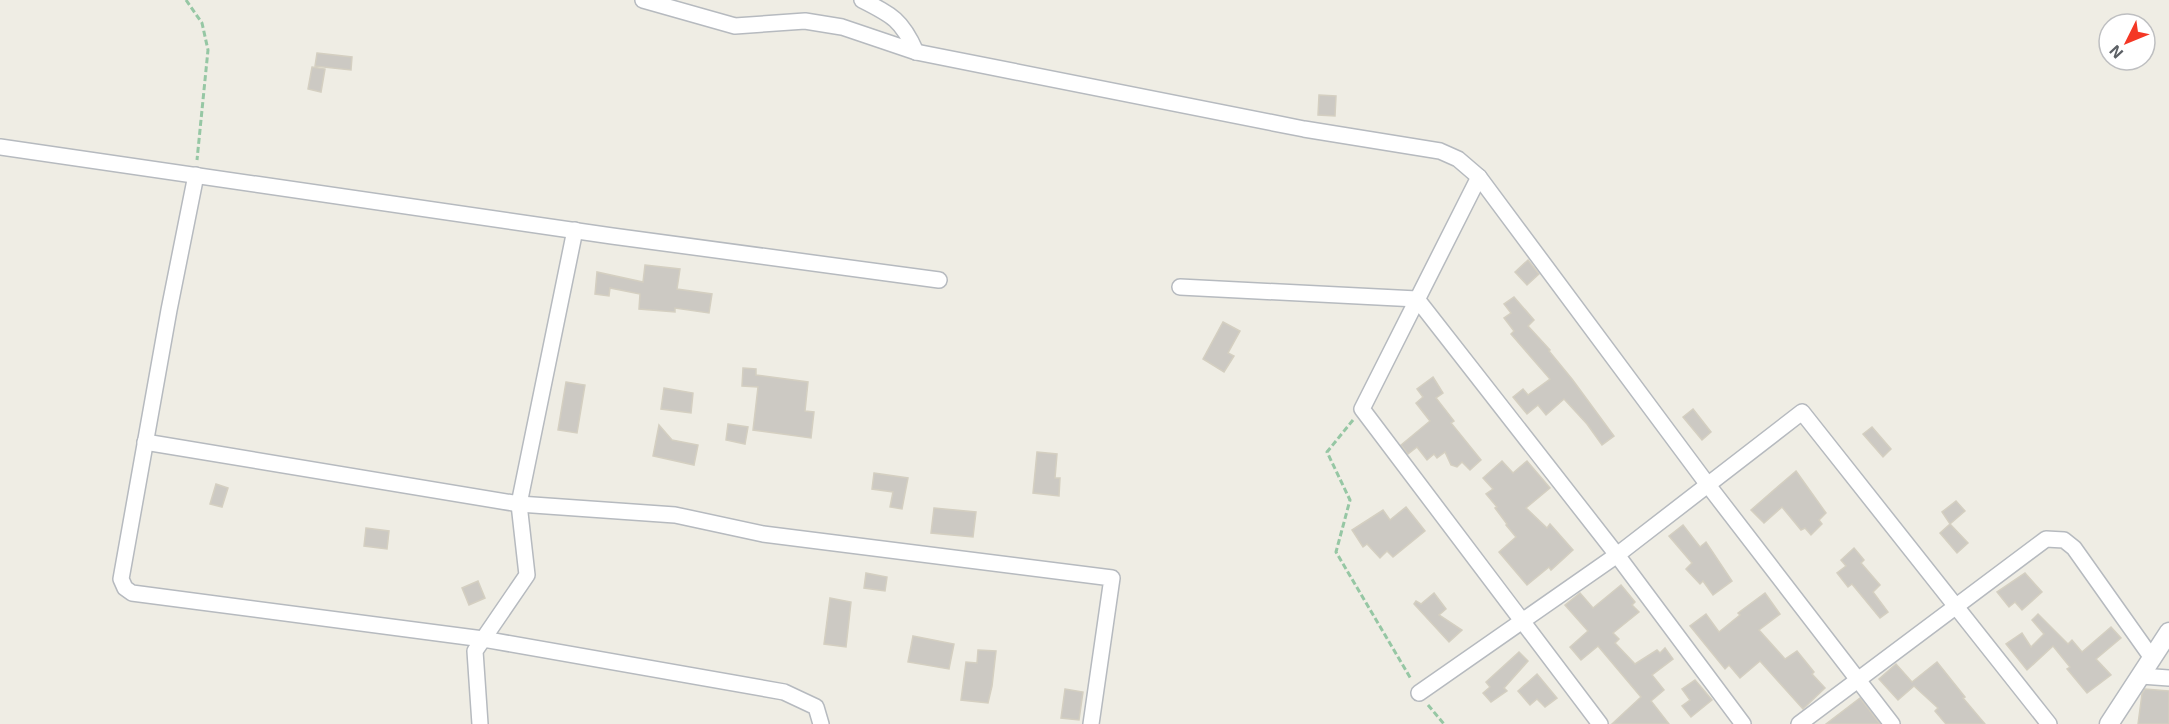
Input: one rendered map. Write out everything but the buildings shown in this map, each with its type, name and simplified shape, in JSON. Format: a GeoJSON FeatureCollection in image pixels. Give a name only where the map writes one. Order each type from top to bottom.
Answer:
{"type":"FeatureCollection","features":[{"type":"Feature","properties":{"kind":"street"},"geometry":{"type":"LineString","coordinates":[[643,0],[735,26],[805,21],[842,27],[916,52],[1304,129],[1440,151],[1458,159],[1479,177],[1708,485],[1892,724]]}},
{"type":"Feature","properties":{"kind":"street"},"geometry":{"type":"LineString","coordinates":[[862,0],[887,13],[906,31],[916,52]]}},
{"type":"Feature","properties":{"kind":"street"},"geometry":{"type":"LineString","coordinates":[[0,147],[939,280]]}},
{"type":"Feature","properties":{"kind":"street"},"geometry":{"type":"LineString","coordinates":[[196,175],[121,579],[124,588],[132,593],[483,639],[784,692],[816,707],[821,724]]}},
{"type":"Feature","properties":{"kind":"street"},"geometry":{"type":"LineString","coordinates":[[1479,177],[1362,409],[1600,724]]}},
{"type":"Feature","properties":{"kind":"street"},"geometry":{"type":"LineString","coordinates":[[480,724],[475,651],[527,575],[519,504],[575,230]]}},
{"type":"Feature","properties":{"kind":"street"},"geometry":{"type":"LineString","coordinates":[[1180,287],[1417,299],[1617,555],[1743,724]]}},
{"type":"Feature","properties":{"kind":"street"},"geometry":{"type":"LineString","coordinates":[[1419,693],[1617,555],[1802,412],[2049,724]]}},
{"type":"Feature","properties":{"kind":"street"},"geometry":{"type":"LineString","coordinates":[[146,442],[519,504],[675,514],[763,534],[1112,578],[1091,724]]}},
{"type":"Feature","properties":{"kind":"street"},"geometry":{"type":"LineString","coordinates":[[1799,724],[2046,539],[2064,540],[2074,548],[2152,658]]}},
{"type":"Feature","properties":{"kind":"street"},"geometry":{"type":"LineString","coordinates":[[2109,724],[2169,632]]}},
{"type":"Feature","properties":{"kind":"street"},"geometry":{"type":"LineString","coordinates":[[2141,676],[2169,678]]}},
{"type":"Feature","properties":{"kind":"path"},"geometry":{"type":"LineString","coordinates":[[186,0],[202,23],[208,50],[196,175]]}},
{"type":"Feature","properties":{"kind":"path"},"geometry":{"type":"LineString","coordinates":[[1362,409],[1327,452],[1350,500],[1336,552],[1419,693],[1444,724]]}}]}
